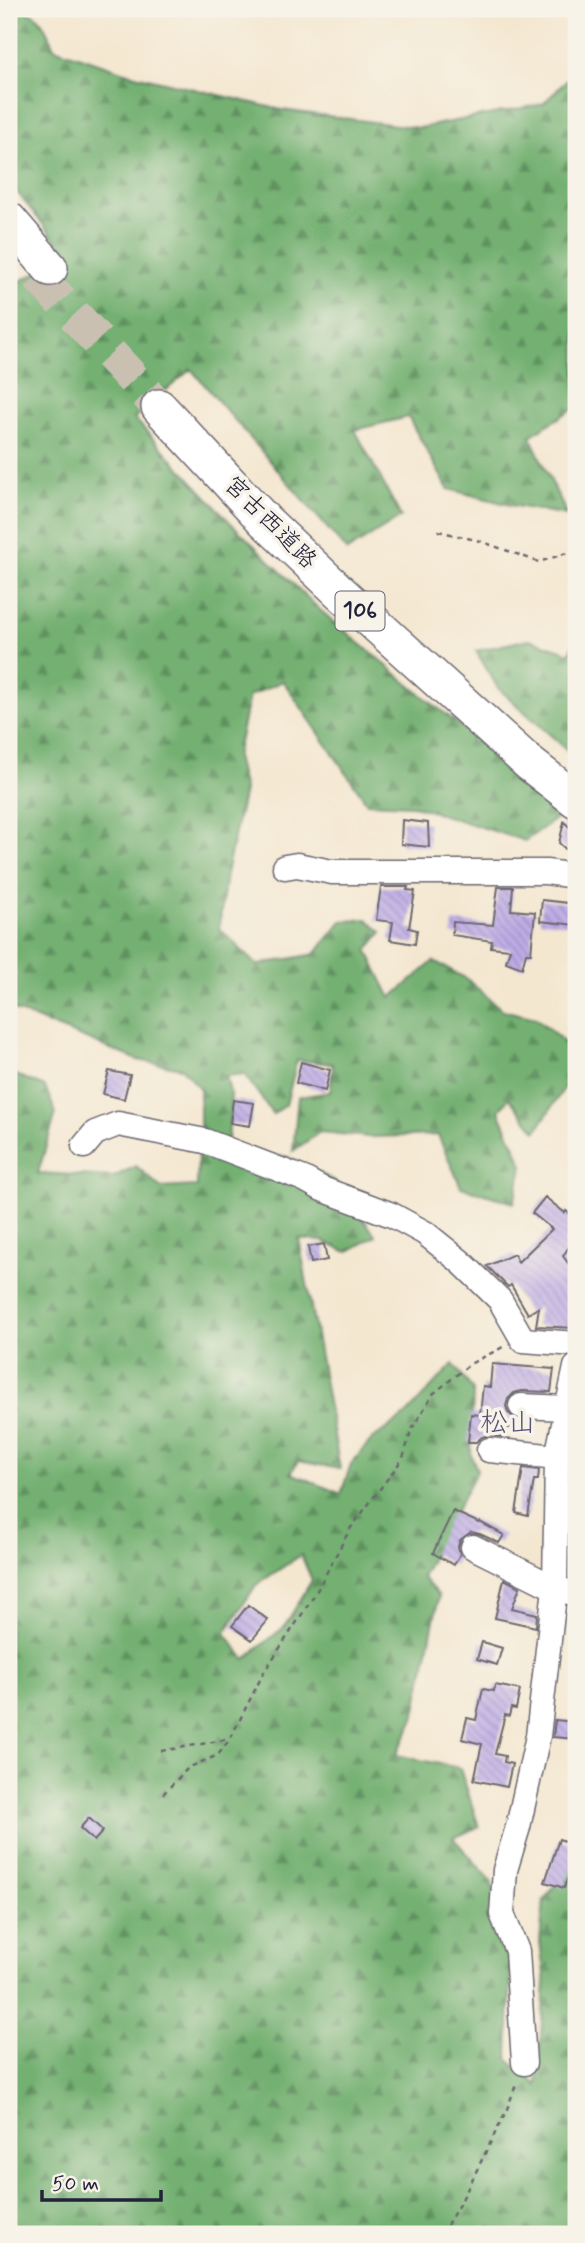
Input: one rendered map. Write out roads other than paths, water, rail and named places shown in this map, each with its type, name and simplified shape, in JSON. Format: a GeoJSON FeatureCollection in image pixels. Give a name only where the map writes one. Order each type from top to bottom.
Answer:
{"type":"FeatureCollection","features":[{"type":"Feature","properties":{"kind":"highway"},"geometry":{"type":"LineString","coordinates":[[9,220],[44,272],[9,244]]}},
{"type":"Feature","properties":{"kind":"highway","name":"宮古西道路"},"geometry":{"type":"LineString","coordinates":[[576,778],[352,579],[163,402],[265,521],[441,686],[530,764],[576,800]]}},
{"type":"Feature","properties":{"kind":"street"},"geometry":{"type":"LineString","coordinates":[[285,867],[298,864],[332,872],[546,872],[576,876]]}},
{"type":"Feature","properties":{"kind":"street"},"geometry":{"type":"LineString","coordinates":[[84,1146],[95,1133],[118,1124],[205,1141],[304,1178],[322,1189],[392,1215],[425,1233],[461,1262],[500,1300],[523,1340],[576,1344]]}},
{"type":"Feature","properties":{"kind":"street"},"geometry":{"type":"LineString","coordinates":[[524,2063],[517,1951],[502,1914],[505,1870],[518,1826],[538,1736],[566,1591],[557,1457],[576,1367]]}},
{"type":"Feature","properties":{"kind":"street"},"geometry":{"type":"LineString","coordinates":[[522,1406],[566,1408]]}},
{"type":"Feature","properties":{"kind":"street"},"geometry":{"type":"LineString","coordinates":[[489,1450],[557,1457]]}},
{"type":"Feature","properties":{"kind":"street"},"geometry":{"type":"LineString","coordinates":[[473,1547],[566,1591]]}},
{"type":"Feature","properties":{"kind":"tunnel"},"geometry":{"type":"LineString","coordinates":[[38,276],[159,407]]}},
{"type":"Feature","properties":{"kind":"district","name":"松山"},"geometry":{"type":"Point","coordinates":[508,1423]}}]}
